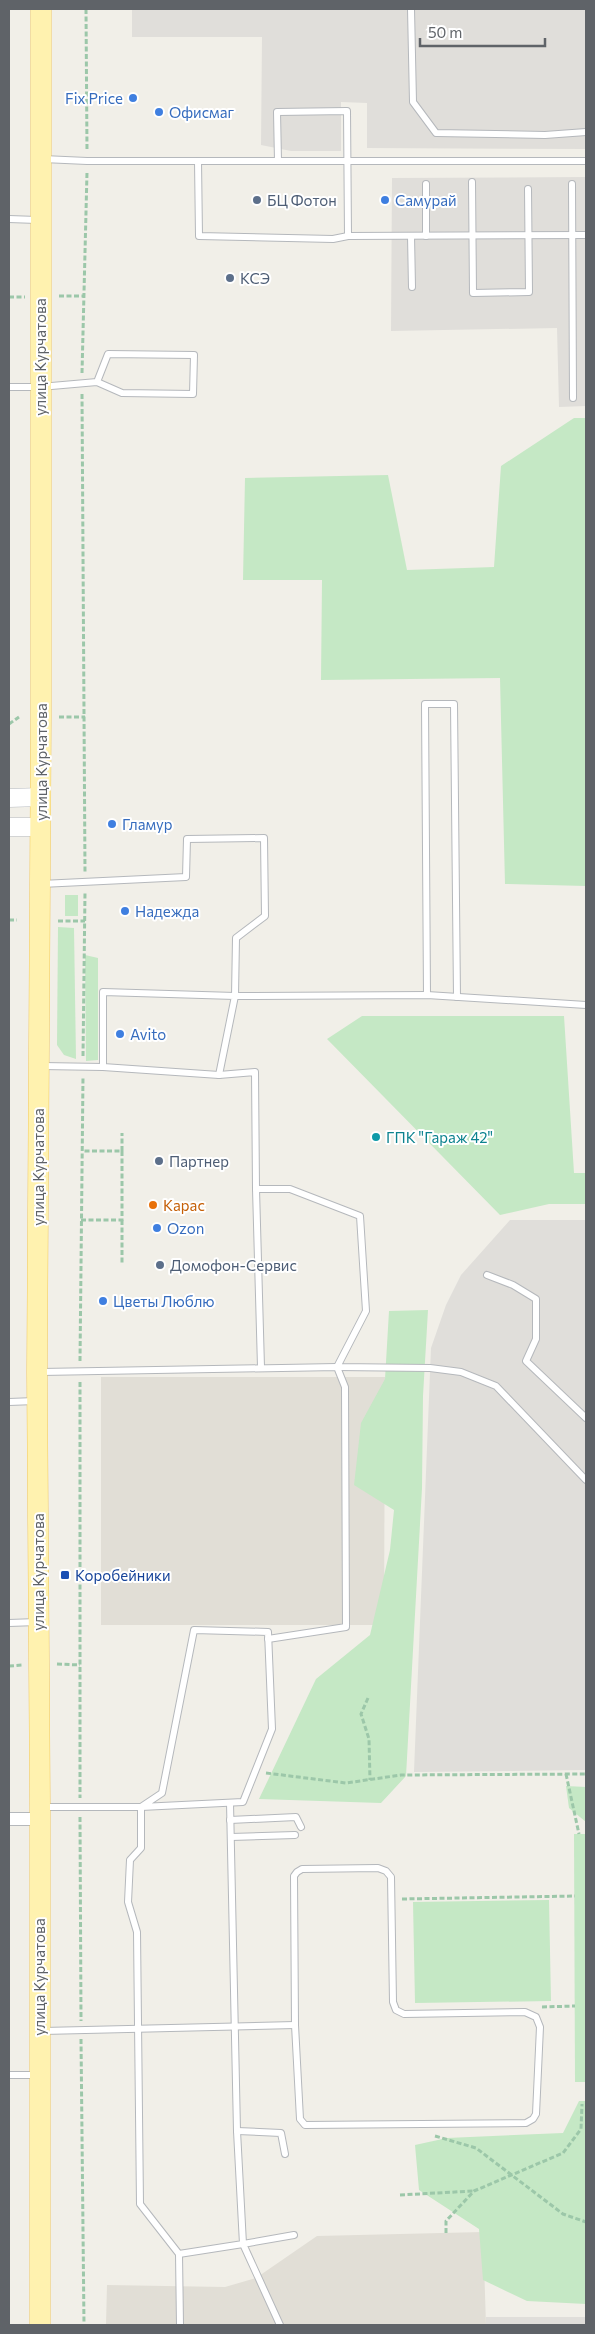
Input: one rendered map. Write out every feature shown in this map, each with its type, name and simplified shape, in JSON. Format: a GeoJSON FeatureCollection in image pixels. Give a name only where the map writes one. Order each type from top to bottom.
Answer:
{"type":"FeatureCollection","features":[{"type":"Feature","properties":{"kind":"main road","name":"улица Курчатова"},"geometry":{"type":"LineString","coordinates":[[40,2325],[40,1813],[37,1372],[40,884],[41,9]]}},
{"type":"Feature","properties":{"kind":"main road"},"geometry":{"type":"LineString","coordinates":[[9,798],[40,797]]}},
{"type":"Feature","properties":{"kind":"main road"},"geometry":{"type":"LineString","coordinates":[[9,827],[40,827]]}},
{"type":"Feature","properties":{"kind":"street"},"geometry":{"type":"LineString","coordinates":[[9,1819],[40,1813]]}},
{"type":"Feature","properties":{"kind":"lane"},"geometry":{"type":"LineString","coordinates":[[411,9],[413,102],[436,133],[545,136],[586,132]]}},
{"type":"Feature","properties":{"kind":"lane"},"geometry":{"type":"LineString","coordinates":[[278,161],[277,112],[347,111],[349,160],[348,236]]}},
{"type":"Feature","properties":{"kind":"lane"},"geometry":{"type":"LineString","coordinates":[[40,158],[87,162],[586,161]]}},
{"type":"Feature","properties":{"kind":"lane"},"geometry":{"type":"LineString","coordinates":[[198,161],[199,236],[333,239],[348,236],[586,235]]}},
{"type":"Feature","properties":{"kind":"lane"},"geometry":{"type":"LineString","coordinates":[[472,182],[473,293],[528,292],[528,189]]}},
{"type":"Feature","properties":{"kind":"lane"},"geometry":{"type":"LineString","coordinates":[[426,184],[426,236]]}},
{"type":"Feature","properties":{"kind":"lane"},"geometry":{"type":"LineString","coordinates":[[572,184],[573,398]]}},
{"type":"Feature","properties":{"kind":"lane"},"geometry":{"type":"LineString","coordinates":[[9,219],[40,220]]}},
{"type":"Feature","properties":{"kind":"lane"},"geometry":{"type":"LineString","coordinates":[[411,236],[412,287]]}},
{"type":"Feature","properties":{"kind":"lane"},"geometry":{"type":"LineString","coordinates":[[9,387],[40,388],[82,382],[97,382],[122,393],[193,394],[194,355],[108,354],[97,382]]}},
{"type":"Feature","properties":{"kind":"lane"},"geometry":{"type":"LineString","coordinates":[[427,995],[425,704],[454,704],[457,997]]}},
{"type":"Feature","properties":{"kind":"lane"},"geometry":{"type":"LineString","coordinates":[[40,884],[186,877],[187,839],[264,838],[265,916],[236,938],[235,996],[219,1075]]}},
{"type":"Feature","properties":{"kind":"lane"},"geometry":{"type":"LineString","coordinates":[[103,1067],[103,992],[235,996],[427,995],[586,1006]]}},
{"type":"Feature","properties":{"kind":"lane"},"geometry":{"type":"LineString","coordinates":[[38,1066],[103,1067],[219,1075],[255,1072],[261,1367]]}},
{"type":"Feature","properties":{"kind":"lane"},"geometry":{"type":"LineString","coordinates":[[256,1188],[290,1189],[360,1216],[366,1311],[337,1367],[345,1387],[346,1627],[268,1639]]}},
{"type":"Feature","properties":{"kind":"lane"},"geometry":{"type":"LineString","coordinates":[[487,1276],[513,1285],[536,1299],[536,1340],[526,1361],[586,1418]]}},
{"type":"Feature","properties":{"kind":"lane"},"geometry":{"type":"LineString","coordinates":[[37,1372],[261,1367],[430,1368],[461,1372],[496,1386],[586,1480]]}},
{"type":"Feature","properties":{"kind":"lane"},"geometry":{"type":"LineString","coordinates":[[9,1402],[37,1401]]}},
{"type":"Feature","properties":{"kind":"lane"},"geometry":{"type":"LineString","coordinates":[[9,1623],[38,1622]]}},
{"type":"Feature","properties":{"kind":"lane"},"geometry":{"type":"LineString","coordinates":[[40,1813],[80,1807],[141,1807],[244,1802],[272,1729],[268,1632],[194,1630],[162,1793],[141,1807]]}},
{"type":"Feature","properties":{"kind":"lane"},"geometry":{"type":"LineString","coordinates":[[230,1802],[237,2131],[243,2244],[280,2325]]}},
{"type":"Feature","properties":{"kind":"lane"},"geometry":{"type":"LineString","coordinates":[[141,1807],[141,1848],[130,1860],[128,1902],[137,1932],[140,2204],[179,2254],[180,2325]]}},
{"type":"Feature","properties":{"kind":"lane"},"geometry":{"type":"LineString","coordinates":[[230,1820],[296,1817],[301,1827]]}},
{"type":"Feature","properties":{"kind":"lane"},"geometry":{"type":"LineString","coordinates":[[231,1837],[295,1835]]}},
{"type":"Feature","properties":{"kind":"lane"},"geometry":{"type":"LineString","coordinates":[[378,1868],[386,1871],[391,1876],[392,2002],[396,2010],[404,2014],[525,2012],[536,2017],[540,2028],[536,2114],[533,2119],[526,2123],[305,2125],[300,2119],[298,2111],[295,2025],[294,1876],[302,1870],[378,1868]]}},
{"type":"Feature","properties":{"kind":"lane"},"geometry":{"type":"LineString","coordinates":[[39,2031],[295,2025]]}},
{"type":"Feature","properties":{"kind":"lane"},"geometry":{"type":"LineString","coordinates":[[9,2075],[39,2076]]}},
{"type":"Feature","properties":{"kind":"lane"},"geometry":{"type":"LineString","coordinates":[[237,2131],[282,2133],[285,2154]]}},
{"type":"Feature","properties":{"kind":"lane"},"geometry":{"type":"LineString","coordinates":[[179,2254],[294,2235]]}},
{"type":"Feature","properties":{"kind":"path"},"geometry":{"type":"LineString","coordinates":[[84,2325],[80,1807],[80,1371],[85,921],[82,382],[87,162],[86,9]]}},
{"type":"Feature","properties":{"kind":"path"},"geometry":{"type":"LineString","coordinates":[[9,724],[19,717]]}},
{"type":"Feature","properties":{"kind":"path"},"geometry":{"type":"LineString","coordinates":[[58,717],[85,717]]}},
{"type":"Feature","properties":{"kind":"path"},"geometry":{"type":"LineString","coordinates":[[9,920],[17,920]]}},
{"type":"Feature","properties":{"kind":"path"},"geometry":{"type":"LineString","coordinates":[[58,921],[85,921]]}},
{"type":"Feature","properties":{"kind":"path"},"geometry":{"type":"LineString","coordinates":[[122,1133],[122,1265]]}},
{"type":"Feature","properties":{"kind":"path"},"geometry":{"type":"LineString","coordinates":[[82,1151],[122,1151]]}},
{"type":"Feature","properties":{"kind":"path"},"geometry":{"type":"LineString","coordinates":[[81,1220],[122,1220]]}},
{"type":"Feature","properties":{"kind":"path"},"geometry":{"type":"LineString","coordinates":[[368,1698],[361,1714],[369,1739],[370,1780]]}},
{"type":"Feature","properties":{"kind":"path"},"geometry":{"type":"LineString","coordinates":[[256,1770],[276,1775],[346,1783],[401,1775],[586,1774]]}},
{"type":"Feature","properties":{"kind":"path"},"geometry":{"type":"LineString","coordinates":[[566,1774],[579,1834]]}},
{"type":"Feature","properties":{"kind":"path"},"geometry":{"type":"LineString","coordinates":[[392,1900],[575,1896]]}},
{"type":"Feature","properties":{"kind":"path"},"geometry":{"type":"LineString","coordinates":[[400,2195],[474,2191],[511,2177],[562,2153],[581,2129],[582,2104]]}},
{"type":"Feature","properties":{"kind":"path"},"geometry":{"type":"LineString","coordinates":[[434,2136],[476,2148],[511,2177],[563,2214],[586,2222]]}},
{"type":"Feature","properties":{"kind":"path"},"geometry":{"type":"LineString","coordinates":[[446,2233],[446,2221],[474,2191]]}},
{"type":"Feature","properties":{"kind":"shaded area"},"geometry":{"type":"Polygon","coordinates":[[[132,9],[586,9],[586,149],[367,148],[367,103],[341,102],[341,151],[291,151],[261,145],[262,37],[132,37],[132,9]]]}},
{"type":"Feature","properties":{"kind":"shaded area"},"geometry":{"type":"Polygon","coordinates":[[[586,177],[586,406],[559,407],[557,328],[391,331],[392,178],[586,177]]]}},
{"type":"Feature","properties":{"kind":"shaded area"},"geometry":{"type":"Polygon","coordinates":[[[510,1220],[586,1220],[586,1770],[414,1772],[431,1348],[446,1305],[461,1275],[510,1220]]]}},
{"type":"Feature","properties":{"kind":"shaded area"},"geometry":{"type":"Polygon","coordinates":[[[101,1377],[385,1377],[384,1625],[101,1625],[101,1377]]]}},
{"type":"Feature","properties":{"kind":"shaded area"},"geometry":{"type":"Polygon","coordinates":[[[483,2232],[486,2325],[106,2325],[107,2285],[225,2287],[256,2278],[317,2236],[483,2232]]]}},
{"type":"Feature","properties":{"kind":"shaded area"},"geometry":{"type":"Polygon","coordinates":[[[486,2317],[586,2317],[586,2325],[486,2325],[486,2317]]]}},
{"type":"Feature","properties":{"kind":"green space"},"geometry":{"type":"Polygon","coordinates":[[[574,418],[586,418],[586,886],[505,884],[500,678],[321,680],[322,580],[243,580],[245,478],[388,475],[407,570],[494,567],[501,466],[574,418]]]}},
{"type":"Feature","properties":{"kind":"green space"},"geometry":{"type":"Polygon","coordinates":[[[65,895],[78,895],[78,916],[65,916],[65,895]]]}},
{"type":"Feature","properties":{"kind":"green space"},"geometry":{"type":"Polygon","coordinates":[[[58,927],[74,928],[76,1059],[64,1055],[57,1045],[58,927]]]}},
{"type":"Feature","properties":{"kind":"green space"},"geometry":{"type":"Polygon","coordinates":[[[85,955],[98,958],[98,1060],[86,1061],[85,955]]]}},
{"type":"Feature","properties":{"kind":"green space"},"geometry":{"type":"Polygon","coordinates":[[[362,1016],[564,1016],[574,1173],[586,1173],[586,1204],[549,1204],[500,1215],[327,1039],[362,1016]]]}},
{"type":"Feature","properties":{"kind":"green space"},"geometry":{"type":"Polygon","coordinates":[[[428,1310],[423,1396],[422,1488],[406,1776],[381,1803],[259,1799],[316,1679],[370,1635],[390,1550],[394,1510],[354,1485],[361,1423],[385,1379],[389,1311],[428,1310]]]}},
{"type":"Feature","properties":{"kind":"green space"},"geometry":{"type":"Polygon","coordinates":[[[566,1786],[586,1787],[586,1822],[569,1808],[566,1786]]]}},
{"type":"Feature","properties":{"kind":"green space"},"geometry":{"type":"Polygon","coordinates":[[[574,1834],[586,1834],[586,2082],[575,2082],[574,1834]]]}},
{"type":"Feature","properties":{"kind":"green space"},"geometry":{"type":"Polygon","coordinates":[[[549,1900],[551,2001],[415,2003],[413,1902],[549,1900]]]}},
{"type":"Feature","properties":{"kind":"green space"},"geometry":{"type":"Polygon","coordinates":[[[579,2101],[586,2101],[586,2304],[527,2301],[483,2280],[479,2229],[419,2190],[415,2145],[447,2138],[563,2133],[579,2101]]]}},
{"type":"Feature","properties":{"kind":"place","name":"Fix Price"},"geometry":{"type":"Point","coordinates":[133,98]}},
{"type":"Feature","properties":{"kind":"place","name":"Офисмаг"},"geometry":{"type":"Point","coordinates":[159,112]}},
{"type":"Feature","properties":{"kind":"place","name":"БЦ Фотон"},"geometry":{"type":"Point","coordinates":[257,200]}},
{"type":"Feature","properties":{"kind":"place","name":"Самурай"},"geometry":{"type":"Point","coordinates":[385,200]}},
{"type":"Feature","properties":{"kind":"place","name":"КСЭ"},"geometry":{"type":"Point","coordinates":[230,278]}},
{"type":"Feature","properties":{"kind":"place","name":"Гламур"},"geometry":{"type":"Point","coordinates":[112,824]}},
{"type":"Feature","properties":{"kind":"place","name":"Надежда"},"geometry":{"type":"Point","coordinates":[125,911]}},
{"type":"Feature","properties":{"kind":"place","name":"Avito"},"geometry":{"type":"Point","coordinates":[120,1034]}},
{"type":"Feature","properties":{"kind":"place","name":"ГПК \"Гараж 42\""},"geometry":{"type":"Point","coordinates":[376,1137]}},
{"type":"Feature","properties":{"kind":"place","name":"Партнер"},"geometry":{"type":"Point","coordinates":[159,1161]}},
{"type":"Feature","properties":{"kind":"place","name":"Карас"},"geometry":{"type":"Point","coordinates":[153,1205]}},
{"type":"Feature","properties":{"kind":"place","name":"Ozon"},"geometry":{"type":"Point","coordinates":[157,1228]}},
{"type":"Feature","properties":{"kind":"place","name":"Домофон-Сервис"},"geometry":{"type":"Point","coordinates":[160,1265]}},
{"type":"Feature","properties":{"kind":"place","name":"Цветы Люблю"},"geometry":{"type":"Point","coordinates":[103,1301]}},
{"type":"Feature","properties":{"kind":"place","name":"Коробейники"},"geometry":{"type":"Point","coordinates":[65,1575]}}]}
